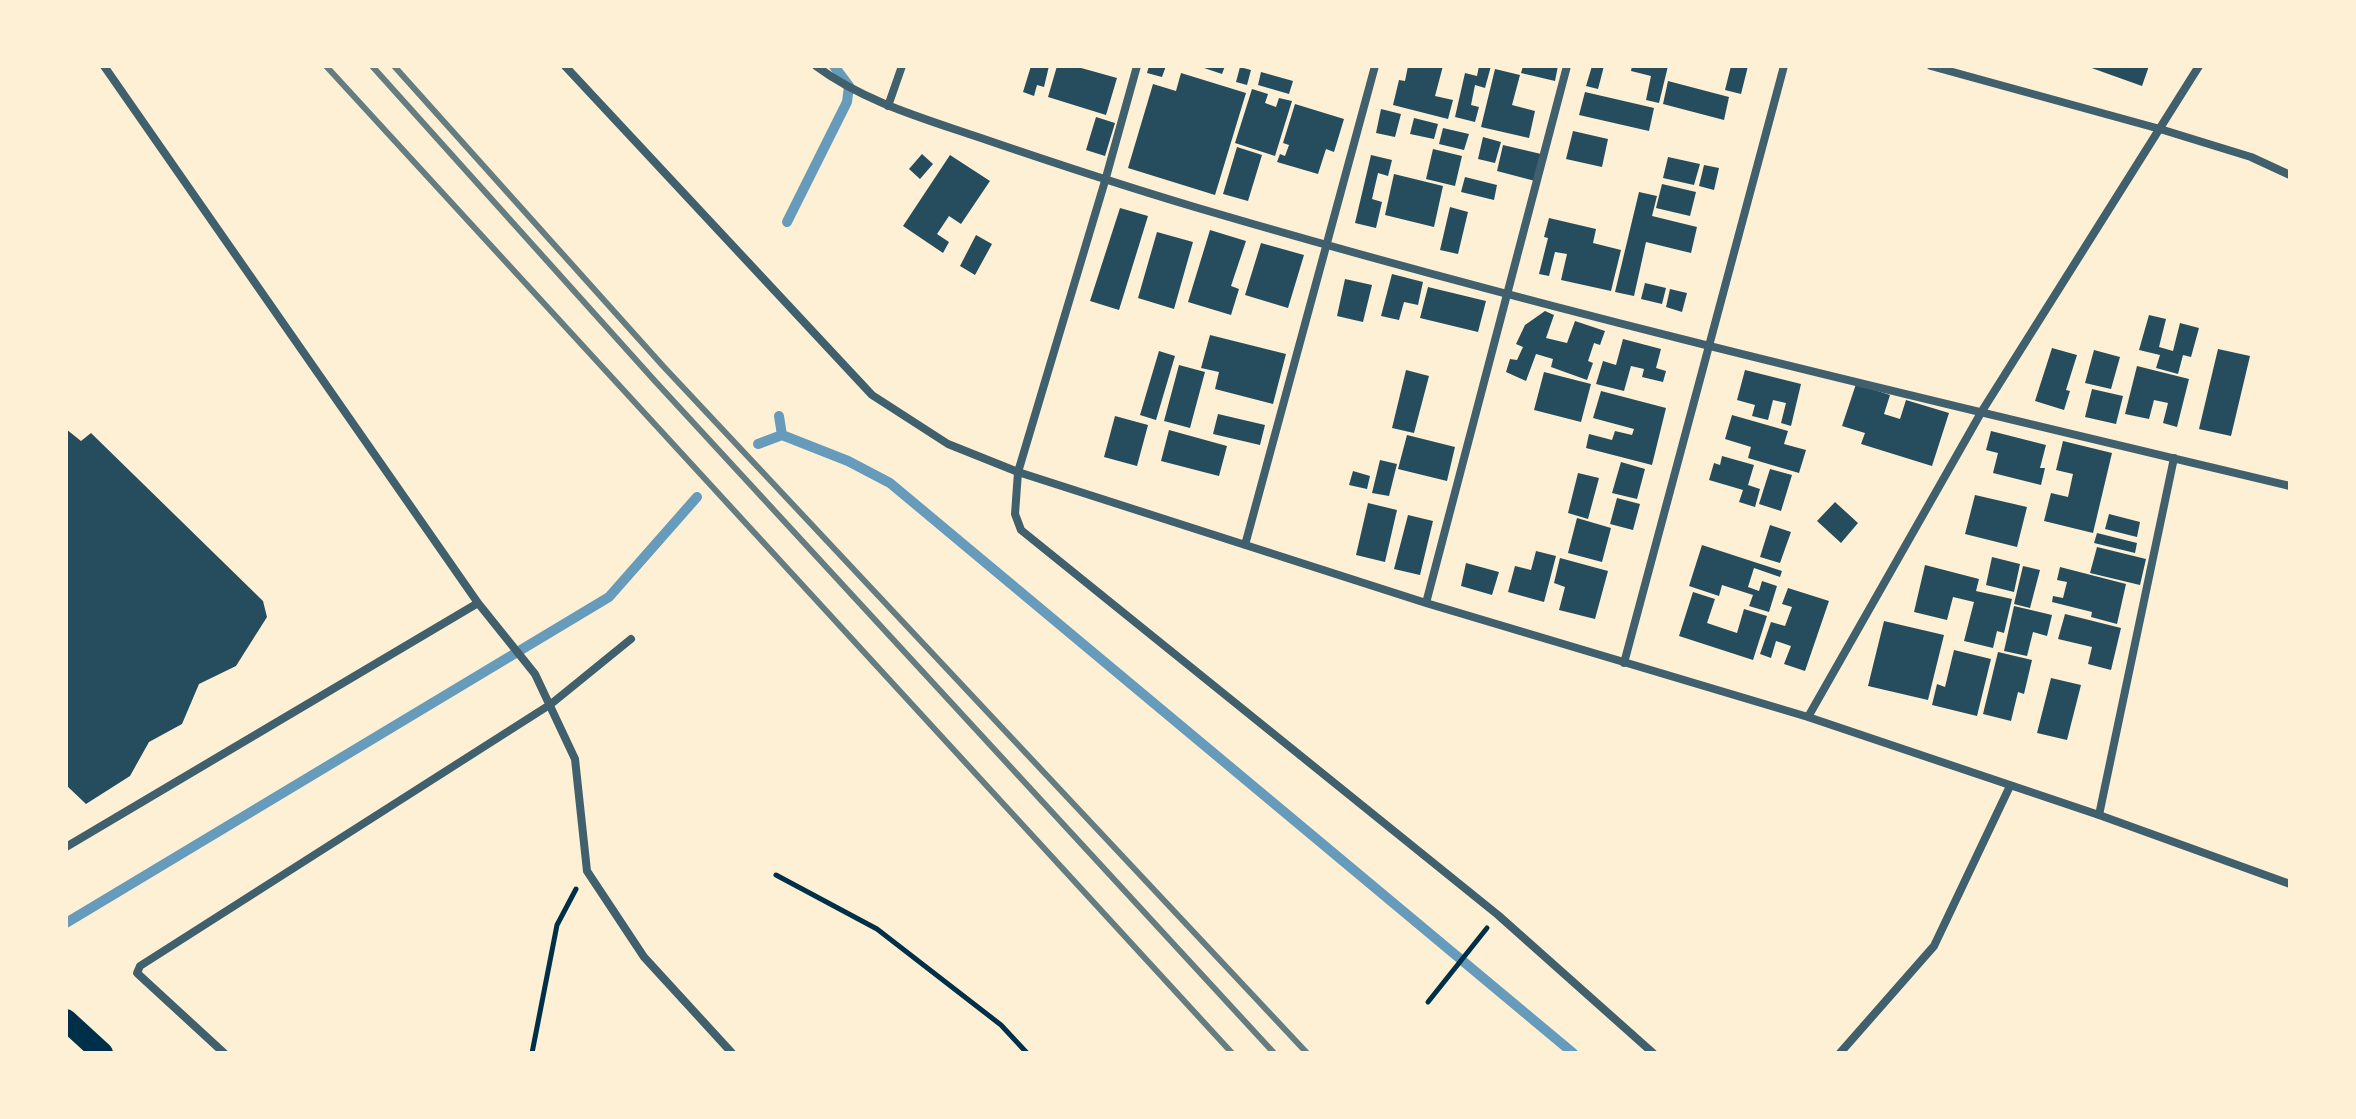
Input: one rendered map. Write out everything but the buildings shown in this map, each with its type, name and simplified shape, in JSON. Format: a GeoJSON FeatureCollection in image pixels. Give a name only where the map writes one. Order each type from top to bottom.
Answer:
{"type":"FeatureCollection","features":[{"type":"Feature","properties":{"kind":"highway"},"geometry":{"type":"LineString","coordinates":[[66,1020],[102,1053]]}},
{"type":"Feature","properties":{"kind":"street"},"geometry":{"type":"LineString","coordinates":[[104,66],[478,603],[535,674],[575,759],[587,871],[644,957],[732,1053]]}},
{"type":"Feature","properties":{"kind":"street"},"geometry":{"type":"LineString","coordinates":[[565,66],[872,395],[948,444],[1018,472],[1426,603],[1808,717],[2099,815],[2290,884]]}},
{"type":"Feature","properties":{"kind":"street"},"geometry":{"type":"LineString","coordinates":[[816,66],[830,77],[888,106],[1105,181],[1326,246],[1710,345],[2290,486]]}},
{"type":"Feature","properties":{"kind":"street"},"geometry":{"type":"LineString","coordinates":[[888,106],[902,66]]}},
{"type":"Feature","properties":{"kind":"street"},"geometry":{"type":"LineString","coordinates":[[1137,66],[1018,472],[1015,514],[1021,530],[1498,915],[1653,1053]]}},
{"type":"Feature","properties":{"kind":"street"},"geometry":{"type":"LineString","coordinates":[[1245,545],[1375,66]]}},
{"type":"Feature","properties":{"kind":"street"},"geometry":{"type":"LineString","coordinates":[[1426,603],[1567,66]]}},
{"type":"Feature","properties":{"kind":"street"},"geometry":{"type":"LineString","coordinates":[[1624,663],[1784,66]]}},
{"type":"Feature","properties":{"kind":"street"},"geometry":{"type":"LineString","coordinates":[[1931,66],[2160,129],[2251,157],[2290,175]]}},
{"type":"Feature","properties":{"kind":"street"},"geometry":{"type":"LineString","coordinates":[[1808,717],[1982,411],[2199,66]]}},
{"type":"Feature","properties":{"kind":"street"},"geometry":{"type":"LineString","coordinates":[[2099,815],[2174,458]]}},
{"type":"Feature","properties":{"kind":"street"},"geometry":{"type":"LineString","coordinates":[[66,847],[478,603]]}},
{"type":"Feature","properties":{"kind":"street"},"geometry":{"type":"LineString","coordinates":[[224,1053],[137,973],[140,966],[551,704],[631,639]]}},
{"type":"Feature","properties":{"kind":"street"},"geometry":{"type":"LineString","coordinates":[[1840,1053],[1934,946],[2010,786]]}},
{"type":"Feature","properties":{"kind":"path"},"geometry":{"type":"LineString","coordinates":[[532,1053],[557,925],[587,871]]}},
{"type":"Feature","properties":{"kind":"path"},"geometry":{"type":"LineString","coordinates":[[776,875],[877,929],[1001,1025],[1027,1053]]}},
{"type":"Feature","properties":{"kind":"path"},"geometry":{"type":"LineString","coordinates":[[1428,1002],[1482,935]]}},
{"type":"Feature","properties":{"kind":"waterway"},"geometry":{"type":"LineString","coordinates":[[787,222],[847,102],[849,86],[834,66]]}},
{"type":"Feature","properties":{"kind":"waterway"},"geometry":{"type":"LineString","coordinates":[[779,416],[782,435]]}},
{"type":"Feature","properties":{"kind":"waterway"},"geometry":{"type":"LineString","coordinates":[[758,444],[782,435],[848,461],[890,483],[1573,1053]]}},
{"type":"Feature","properties":{"kind":"waterway"},"geometry":{"type":"LineString","coordinates":[[66,923],[609,597],[697,497]]}},
{"type":"Feature","properties":{"kind":"railway"},"geometry":{"type":"LineString","coordinates":[[326,66],[1232,1053]]}},
{"type":"Feature","properties":{"kind":"railway"},"geometry":{"type":"LineString","coordinates":[[372,66],[654,380],[1274,1053]]}},
{"type":"Feature","properties":{"kind":"railway"},"geometry":{"type":"LineString","coordinates":[[394,66],[663,366],[1307,1053]]}}]}
